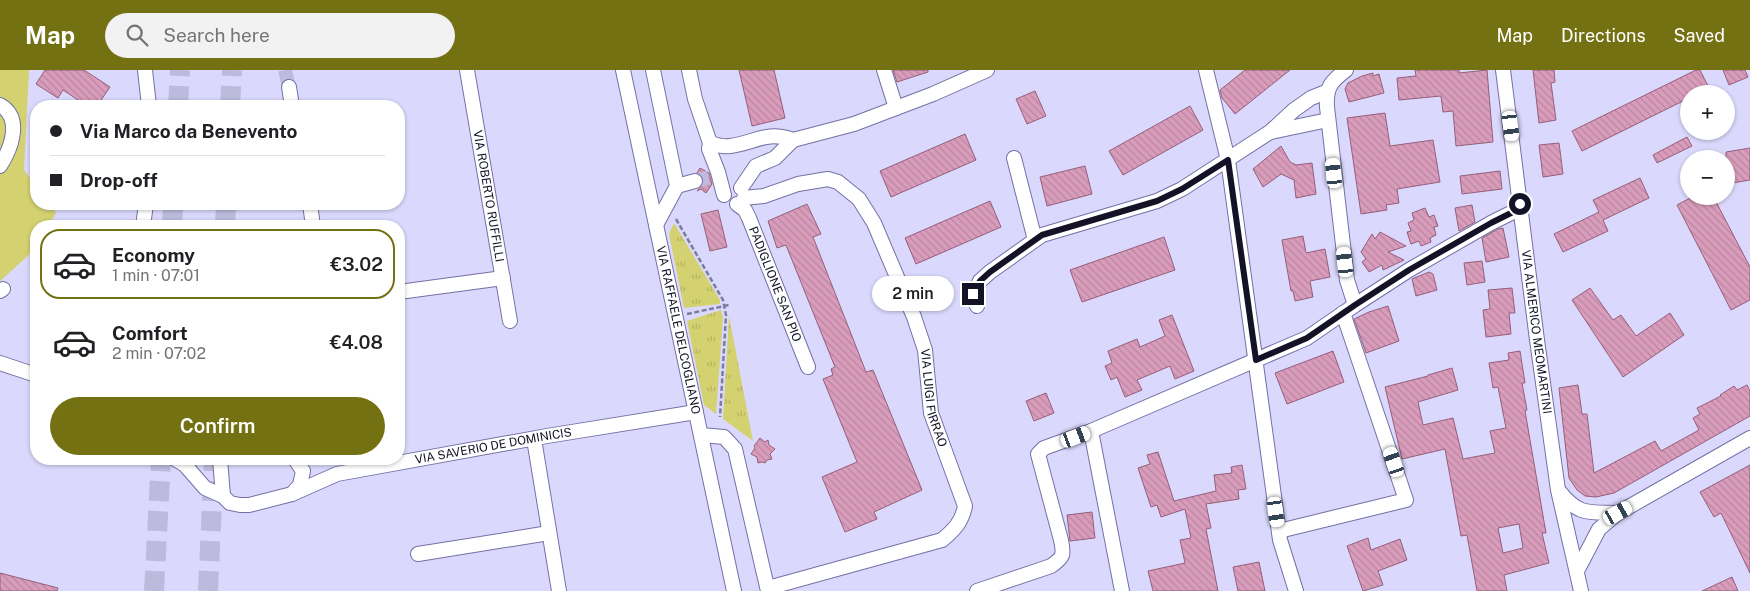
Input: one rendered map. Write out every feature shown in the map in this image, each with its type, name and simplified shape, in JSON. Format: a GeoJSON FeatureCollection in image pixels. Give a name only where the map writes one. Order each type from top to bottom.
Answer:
{"type":"FeatureCollection","features":[{"type":"Feature","properties":{"kind":"street"},"geometry":{"type":"LineString","coordinates":[[146,70],[148,100]]}},
{"type":"Feature","properties":{"kind":"street","name":"VIA ROBERTO RUFFILLI"},"geometry":{"type":"LineString","coordinates":[[467,70],[510,322]]}},
{"type":"Feature","properties":{"kind":"street","name":"VIA RAFFAELE DELCOGLIANO"},"geometry":{"type":"LineString","coordinates":[[623,70],[734,591]]}},
{"type":"Feature","properties":{"kind":"street"},"geometry":{"type":"LineString","coordinates":[[653,70],[677,186],[656,225]]}},
{"type":"Feature","properties":{"kind":"street"},"geometry":{"type":"LineString","coordinates":[[689,70],[695,99],[710,143],[729,146],[772,135],[793,140]]}},
{"type":"Feature","properties":{"kind":"street"},"geometry":{"type":"LineString","coordinates":[[884,70],[896,108]]}},
{"type":"Feature","properties":{"kind":"street"},"geometry":{"type":"LineString","coordinates":[[741,197],[756,166],[775,158],[793,140],[854,124],[933,94],[987,70]]}},
{"type":"Feature","properties":{"kind":"street"},"geometry":{"type":"LineString","coordinates":[[1206,70],[1228,160],[1278,531],[1296,591]]}},
{"type":"Feature","properties":{"kind":"street"},"geometry":{"type":"LineString","coordinates":[[1346,70],[1331,84],[1326,92],[1345,262],[1355,305]]}},
{"type":"Feature","properties":{"kind":"street","name":"VIA ALMERICO MEOMARTINI"},"geometry":{"type":"LineString","coordinates":[[1503,70],[1558,490],[1581,591]]}},
{"type":"Feature","properties":{"kind":"street"},"geometry":{"type":"LineString","coordinates":[[289,87],[291,100]]}},
{"type":"Feature","properties":{"kind":"street"},"geometry":{"type":"LineString","coordinates":[[977,306],[973,294],[980,281],[1042,235],[1157,201],[1182,189],[1270,132],[1294,110],[1311,98],[1326,92]]}},
{"type":"Feature","properties":{"kind":"street"},"geometry":{"type":"LineString","coordinates":[[0,105],[13,119],[13,136],[0,166]]}},
{"type":"Feature","properties":{"kind":"street"},"geometry":{"type":"LineString","coordinates":[[1270,132],[1328,120]]}},
{"type":"Feature","properties":{"kind":"street","name":"VIA LUIGI FIRRAO"},"geometry":{"type":"LineString","coordinates":[[710,143],[709,149],[715,176],[724,195],[726,189],[732,186],[741,197],[764,196],[798,184],[828,179],[838,182],[859,199],[878,231],[914,317],[925,350],[930,413],[964,506],[963,517],[957,527],[942,540],[768,589]]}},
{"type":"Feature","properties":{"kind":"street"},"geometry":{"type":"LineString","coordinates":[[1014,158],[1035,240]]}},
{"type":"Feature","properties":{"kind":"street"},"geometry":{"type":"LineString","coordinates":[[677,186],[695,181]]}},
{"type":"Feature","properties":{"kind":"street","name":"PADIGLIONE SAN PIO"},"geometry":{"type":"LineString","coordinates":[[741,197],[808,367]]}},
{"type":"Feature","properties":{"kind":"street"},"geometry":{"type":"LineString","coordinates":[[976,591],[1051,566],[1061,559],[1063,551],[1061,540],[1038,454],[1044,448],[1091,431],[1307,338],[1409,270],[1521,208]]}},
{"type":"Feature","properties":{"kind":"street"},"geometry":{"type":"LineString","coordinates":[[405,291],[503,278]]}},
{"type":"Feature","properties":{"kind":"street"},"geometry":{"type":"LineString","coordinates":[[1278,531],[1406,500],[1343,313]]}},
{"type":"Feature","properties":{"kind":"street"},"geometry":{"type":"LineString","coordinates":[[0,362],[30,373]]}},
{"type":"Feature","properties":{"kind":"street","name":"VIA SAVERIO DE DOMINICIS"},"geometry":{"type":"LineString","coordinates":[[405,462],[534,438],[696,412]]}},
{"type":"Feature","properties":{"kind":"street"},"geometry":{"type":"LineString","coordinates":[[1091,431],[1122,591]]}},
{"type":"Feature","properties":{"kind":"street"},"geometry":{"type":"LineString","coordinates":[[701,435],[724,437],[736,449],[768,589]]}},
{"type":"Feature","properties":{"kind":"street"},"geometry":{"type":"LineString","coordinates":[[534,438],[559,591]]}},
{"type":"Feature","properties":{"kind":"street"},"geometry":{"type":"LineString","coordinates":[[1577,571],[1599,529],[1618,513],[1750,438]]}},
{"type":"Feature","properties":{"kind":"street","name":"VIA SAVERIO DE DOMINICIS"},"geometry":{"type":"LineString","coordinates":[[184,465],[205,488],[223,496],[230,503],[249,505],[292,494],[337,474],[386,465]]}},
{"type":"Feature","properties":{"kind":"street"},"geometry":{"type":"LineString","coordinates":[[220,465],[223,496]]}},
{"type":"Feature","properties":{"kind":"street"},"geometry":{"type":"LineString","coordinates":[[292,494],[300,485],[303,471],[299,465]]}},
{"type":"Feature","properties":{"kind":"street"},"geometry":{"type":"LineString","coordinates":[[1558,490],[1571,505],[1585,512],[1618,513]]}},
{"type":"Feature","properties":{"kind":"street"},"geometry":{"type":"LineString","coordinates":[[418,554],[549,533]]}},
{"type":"Feature","properties":{"kind":"path"},"geometry":{"type":"LineString","coordinates":[[676,219],[723,300],[726,315],[720,417]]}},
{"type":"Feature","properties":{"kind":"path"},"geometry":{"type":"LineString","coordinates":[[684,314],[729,305]]}},
{"type":"Feature","properties":{"kind":"green space"},"geometry":{"type":"Polygon","coordinates":[[[0,70],[29,70],[24,170],[30,178],[30,210],[54,210],[56,213],[52,220],[30,220],[30,254],[0,281],[0,70]]]}},
{"type":"Feature","properties":{"kind":"green space"},"geometry":{"type":"Polygon","coordinates":[[[674,223],[720,300],[720,304],[684,308],[669,234],[674,223]]]}},
{"type":"Feature","properties":{"kind":"green space"},"geometry":{"type":"Polygon","coordinates":[[[721,310],[723,317],[716,414],[704,405],[687,321],[721,310]]]}},
{"type":"Feature","properties":{"kind":"green space"},"geometry":{"type":"Polygon","coordinates":[[[729,316],[753,441],[723,419],[729,316]]]}},
{"type":"Feature","properties":{"kind":"building"},"geometry":{"type":"Polygon","coordinates":[[[45,70],[84,70],[110,87],[101,100],[78,100],[63,90],[58,98],[36,84],[45,70]]]}},
{"type":"Feature","properties":{"kind":"building"},"geometry":{"type":"Polygon","coordinates":[[[739,70],[774,70],[785,118],[752,126],[739,70]]]}},
{"type":"Feature","properties":{"kind":"building"},"geometry":{"type":"Polygon","coordinates":[[[893,70],[928,70],[928,72],[897,82],[893,70]]]}},
{"type":"Feature","properties":{"kind":"building"},"geometry":{"type":"Polygon","coordinates":[[[1245,70],[1290,70],[1235,114],[1222,98],[1220,90],[1245,70]]]}},
{"type":"Feature","properties":{"kind":"building"},"geometry":{"type":"Polygon","coordinates":[[[1415,70],[1459,70],[1459,73],[1487,70],[1493,142],[1456,146],[1453,111],[1443,112],[1441,96],[1399,100],[1397,78],[1416,76],[1415,70]]]}},
{"type":"Feature","properties":{"kind":"building"},"geometry":{"type":"Polygon","coordinates":[[[1533,70],[1554,70],[1555,82],[1551,83],[1556,120],[1539,123],[1533,70]]]}},
{"type":"Feature","properties":{"kind":"building"},"geometry":{"type":"Polygon","coordinates":[[[1696,70],[1700,70],[1708,85],[1680,85],[1680,102],[1582,151],[1572,131],[1696,70]]]}},
{"type":"Feature","properties":{"kind":"building"},"geometry":{"type":"Polygon","coordinates":[[[1723,70],[1745,70],[1748,77],[1729,85],[1723,70]]]}},
{"type":"Feature","properties":{"kind":"building"},"geometry":{"type":"Polygon","coordinates":[[[1373,73],[1373,76],[1379,74],[1384,93],[1349,102],[1345,89],[1348,83],[1373,73]]]}},
{"type":"Feature","properties":{"kind":"building"},"geometry":{"type":"Polygon","coordinates":[[[1035,91],[1046,116],[1027,124],[1016,99],[1035,91]]]}},
{"type":"Feature","properties":{"kind":"building"},"geometry":{"type":"Polygon","coordinates":[[[1190,106],[1203,130],[1123,175],[1109,151],[1190,106]]]}},
{"type":"Feature","properties":{"kind":"building"},"geometry":{"type":"Polygon","coordinates":[[[1385,113],[1390,146],[1433,140],[1440,182],[1397,189],[1399,203],[1386,205],[1387,210],[1361,214],[1347,118],[1385,113]]]}},
{"type":"Feature","properties":{"kind":"building"},"geometry":{"type":"Polygon","coordinates":[[[965,134],[976,160],[891,197],[880,171],[965,134]]]}},
{"type":"Feature","properties":{"kind":"building"},"geometry":{"type":"Polygon","coordinates":[[[1681,140],[1689,140],[1692,146],[1680,150],[1680,152],[1657,163],[1653,155],[1681,140]]]}},
{"type":"Feature","properties":{"kind":"building"},"geometry":{"type":"Polygon","coordinates":[[[1559,143],[1563,174],[1543,177],[1539,145],[1559,143]]]}},
{"type":"Feature","properties":{"kind":"building"},"geometry":{"type":"Polygon","coordinates":[[[1281,146],[1290,162],[1296,165],[1312,163],[1316,194],[1296,198],[1294,180],[1281,174],[1263,187],[1253,169],[1281,146]]]}},
{"type":"Feature","properties":{"kind":"building"},"geometry":{"type":"Polygon","coordinates":[[[1750,148],[1750,180],[1735,182],[1735,150],[1750,148]]]}},
{"type":"Feature","properties":{"kind":"building"},"geometry":{"type":"Polygon","coordinates":[[[1085,166],[1092,194],[1047,206],[1040,177],[1085,166]]]}},
{"type":"Feature","properties":{"kind":"building"},"geometry":{"type":"Polygon","coordinates":[[[700,168],[709,173],[712,184],[706,193],[701,189],[697,191],[704,183],[701,175],[697,173],[700,168]]]}},
{"type":"Feature","properties":{"kind":"building"},"geometry":{"type":"Polygon","coordinates":[[[1500,171],[1502,189],[1462,194],[1460,176],[1500,171]]]}},
{"type":"Feature","properties":{"kind":"building"},"geometry":{"type":"Polygon","coordinates":[[[1640,178],[1649,198],[1603,220],[1608,231],[1563,252],[1554,234],[1599,212],[1593,200],[1640,178]]]}},
{"type":"Feature","properties":{"kind":"building"},"geometry":{"type":"Polygon","coordinates":[[[990,201],[1001,227],[916,264],[905,238],[990,201]]]}},
{"type":"Feature","properties":{"kind":"building"},"geometry":{"type":"Polygon","coordinates":[[[1680,203],[1680,205],[1718,205],[1750,267],[1750,300],[1731,310],[1677,205],[1680,203]]]}},
{"type":"Feature","properties":{"kind":"building"},"geometry":{"type":"Polygon","coordinates":[[[807,204],[821,234],[813,237],[866,372],[873,370],[922,490],[874,512],[877,519],[845,532],[822,477],[857,462],[823,379],[833,375],[831,369],[835,367],[786,245],[777,248],[768,221],[807,204]]]}},
{"type":"Feature","properties":{"kind":"building"},"geometry":{"type":"Polygon","coordinates":[[[1472,205],[1475,222],[1459,231],[1455,208],[1472,205]]]}},
{"type":"Feature","properties":{"kind":"building"},"geometry":{"type":"Polygon","coordinates":[[[1425,208],[1429,217],[1434,215],[1438,226],[1434,227],[1436,235],[1430,238],[1431,242],[1421,246],[1419,241],[1411,244],[1407,232],[1411,231],[1408,223],[1414,220],[1412,213],[1425,208]]]}},
{"type":"Feature","properties":{"kind":"building"},"geometry":{"type":"Polygon","coordinates":[[[718,210],[727,247],[710,251],[701,214],[718,210]]]}},
{"type":"Feature","properties":{"kind":"building"},"geometry":{"type":"Polygon","coordinates":[[[1503,228],[1509,257],[1486,262],[1482,238],[1503,228]]]}},
{"type":"Feature","properties":{"kind":"building"},"geometry":{"type":"Polygon","coordinates":[[[1380,232],[1406,246],[1388,252],[1404,260],[1383,270],[1382,265],[1369,272],[1362,262],[1366,259],[1361,252],[1372,234],[1375,239],[1380,232]]]}},
{"type":"Feature","properties":{"kind":"building"},"geometry":{"type":"Polygon","coordinates":[[[1303,236],[1306,253],[1325,249],[1330,277],[1310,281],[1313,297],[1295,301],[1293,291],[1291,291],[1282,240],[1303,236]]]}},
{"type":"Feature","properties":{"kind":"building"},"geometry":{"type":"Polygon","coordinates":[[[1164,237],[1175,270],[1082,302],[1070,270],[1164,237]]]}},
{"type":"Feature","properties":{"kind":"building"},"geometry":{"type":"Polygon","coordinates":[[[1482,261],[1485,282],[1467,285],[1464,263],[1482,261]]]}},
{"type":"Feature","properties":{"kind":"building"},"geometry":{"type":"Polygon","coordinates":[[[1429,272],[1433,274],[1437,290],[1416,296],[1412,279],[1429,272]]]}},
{"type":"Feature","properties":{"kind":"building"},"geometry":{"type":"Polygon","coordinates":[[[1512,288],[1515,313],[1509,313],[1511,334],[1486,337],[1483,310],[1490,309],[1488,290],[1512,288]]]}},
{"type":"Feature","properties":{"kind":"building"},"geometry":{"type":"Polygon","coordinates":[[[1590,288],[1613,320],[1621,315],[1636,336],[1670,313],[1684,335],[1623,377],[1572,300],[1590,288]]]}},
{"type":"Feature","properties":{"kind":"building"},"geometry":{"type":"Polygon","coordinates":[[[1388,306],[1399,341],[1366,353],[1354,319],[1388,306]]]}},
{"type":"Feature","properties":{"kind":"building"},"geometry":{"type":"Polygon","coordinates":[[[1172,315],[1194,371],[1175,379],[1170,366],[1137,380],[1142,390],[1125,397],[1117,377],[1111,380],[1105,366],[1112,363],[1108,351],[1137,339],[1140,347],[1165,336],[1159,320],[1172,315]]]}},
{"type":"Feature","properties":{"kind":"building"},"geometry":{"type":"Polygon","coordinates":[[[1333,351],[1344,382],[1287,404],[1275,373],[1333,351]]]}},
{"type":"Feature","properties":{"kind":"building"},"geometry":{"type":"Polygon","coordinates":[[[1520,351],[1525,383],[1522,383],[1527,410],[1525,411],[1546,533],[1542,533],[1549,563],[1504,575],[1507,591],[1477,591],[1467,535],[1461,536],[1445,449],[1402,459],[1385,387],[1452,368],[1458,390],[1418,402],[1423,425],[1453,418],[1463,459],[1495,453],[1490,431],[1506,428],[1498,387],[1493,388],[1489,363],[1509,360],[1508,353],[1520,351]],[[1519,524],[1498,528],[1503,553],[1523,548],[1519,524]]]}},
{"type":"Feature","properties":{"kind":"building"},"geometry":{"type":"Polygon","coordinates":[[[1578,385],[1582,414],[1587,414],[1594,473],[1655,441],[1661,451],[1699,430],[1693,418],[1700,414],[1697,408],[1721,396],[1734,386],[1737,390],[1747,385],[1750,391],[1750,416],[1614,493],[1596,497],[1585,496],[1577,490],[1569,478],[1559,388],[1578,385]]]}},
{"type":"Feature","properties":{"kind":"building"},"geometry":{"type":"Polygon","coordinates":[[[1046,393],[1054,413],[1034,421],[1026,401],[1046,393]]]}},
{"type":"Feature","properties":{"kind":"building"},"geometry":{"type":"Polygon","coordinates":[[[760,438],[765,442],[768,440],[769,445],[775,449],[770,454],[772,459],[767,460],[765,463],[758,463],[757,457],[751,454],[760,438]]]}},
{"type":"Feature","properties":{"kind":"building"},"geometry":{"type":"Polygon","coordinates":[[[1158,452],[1174,501],[1216,491],[1214,475],[1232,473],[1231,467],[1242,465],[1246,489],[1238,490],[1239,499],[1206,504],[1211,528],[1206,529],[1218,591],[1153,591],[1148,571],[1185,563],[1180,540],[1191,538],[1185,509],[1161,517],[1157,505],[1151,507],[1138,468],[1150,464],[1147,455],[1158,452]]]}},
{"type":"Feature","properties":{"kind":"building"},"geometry":{"type":"Polygon","coordinates":[[[1750,465],[1750,573],[1721,513],[1714,517],[1700,492],[1750,465]]]}},
{"type":"Feature","properties":{"kind":"building"},"geometry":{"type":"Polygon","coordinates":[[[1092,512],[1095,538],[1070,541],[1067,515],[1092,512]]]}},
{"type":"Feature","properties":{"kind":"building"},"geometry":{"type":"Polygon","coordinates":[[[1368,538],[1371,550],[1400,539],[1407,560],[1378,571],[1383,585],[1363,591],[1347,546],[1368,538]]]}},
{"type":"Feature","properties":{"kind":"building"},"geometry":{"type":"Polygon","coordinates":[[[1259,562],[1265,591],[1238,591],[1233,567],[1259,562]]]}},
{"type":"Feature","properties":{"kind":"building"},"geometry":{"type":"Polygon","coordinates":[[[0,573],[58,588],[57,591],[0,591],[0,573]]]}},
{"type":"Feature","properties":{"kind":"building"},"geometry":{"type":"Polygon","coordinates":[[[1732,577],[1738,591],[1702,591],[1732,577]]]}},
{"type":"Feature","properties":{"kind":"tunnel"},"geometry":{"type":"LineString","coordinates":[[178,100],[180,70]]}},
{"type":"Feature","properties":{"kind":"tunnel"},"geometry":{"type":"LineString","coordinates":[[230,100],[232,70]]}},
{"type":"Feature","properties":{"kind":"tunnel"},"geometry":{"type":"LineString","coordinates":[[285,70],[289,87]]}},
{"type":"Feature","properties":{"kind":"tunnel"},"geometry":{"type":"LineString","coordinates":[[695,181],[711,177]]}},
{"type":"Feature","properties":{"kind":"tunnel"},"geometry":{"type":"LineString","coordinates":[[172,220],[173,210]]}},
{"type":"Feature","properties":{"kind":"tunnel"},"geometry":{"type":"LineString","coordinates":[[225,220],[226,210]]}},
{"type":"Feature","properties":{"kind":"tunnel"},"geometry":{"type":"LineString","coordinates":[[154,591],[161,465]]}},
{"type":"Feature","properties":{"kind":"tunnel"},"geometry":{"type":"LineString","coordinates":[[208,591],[214,465]]}},
{"type":"Feature","properties":{"kind":"route"},"geometry":{"type":"LineString","coordinates":[[973,294],[980,281],[990,272],[1042,235],[1157,201],[1182,189],[1228,160],[1256,360],[1307,338],[1409,270],[1521,208],[1520,204]]}}]}
